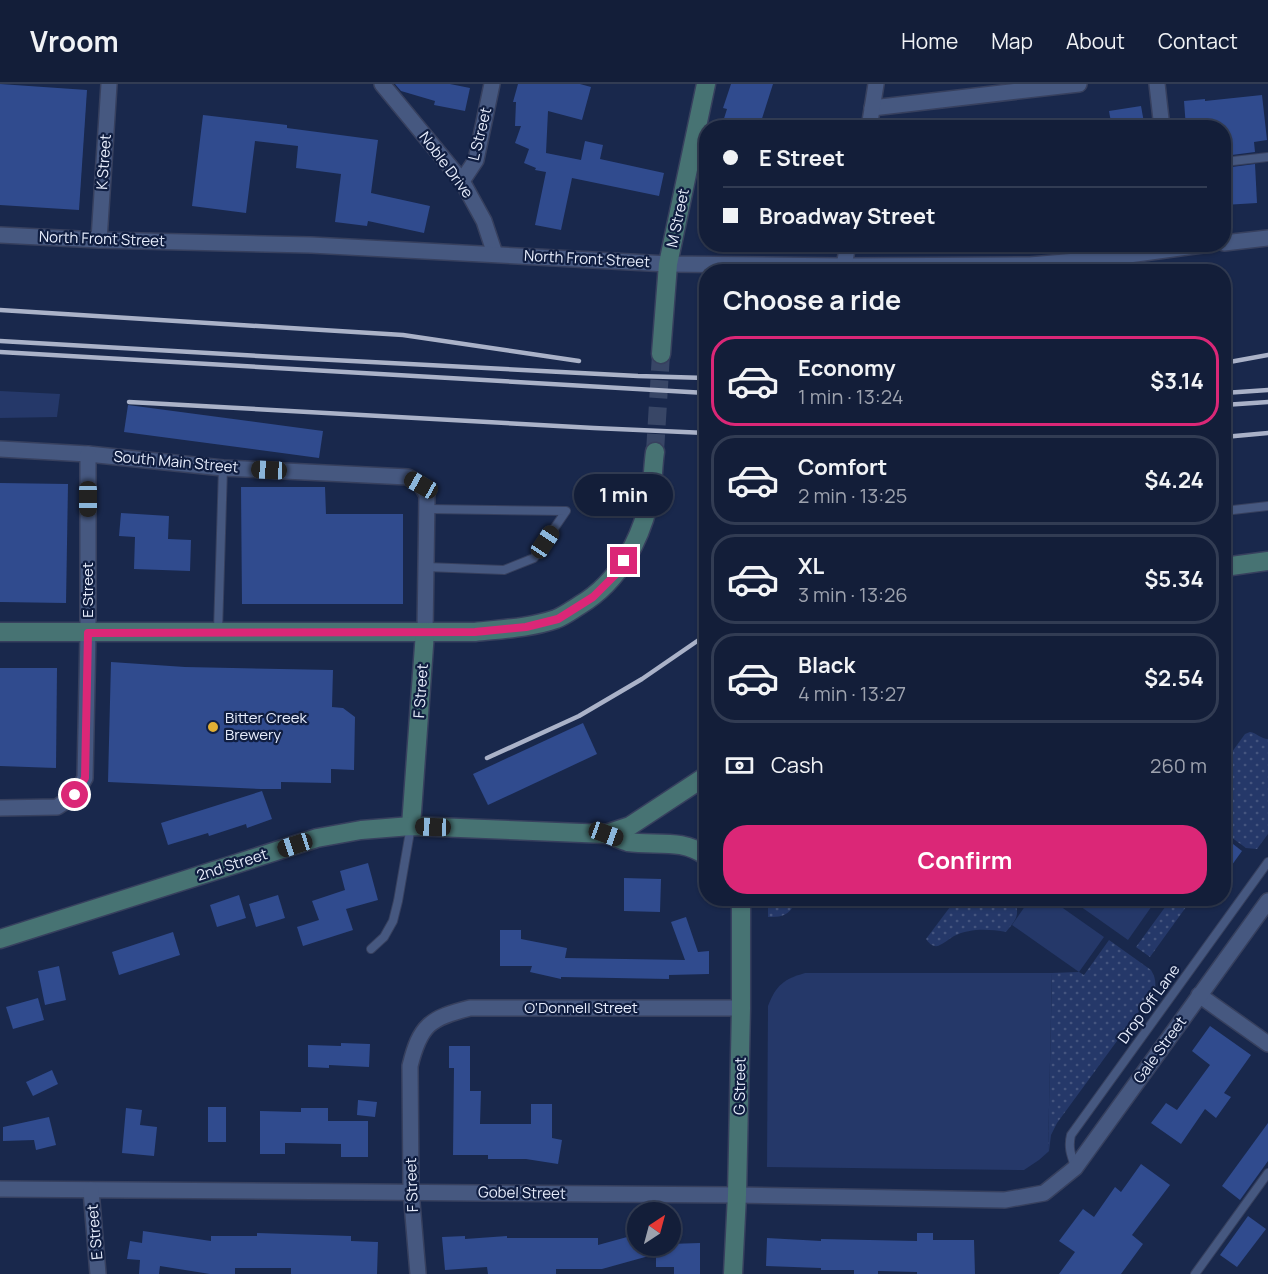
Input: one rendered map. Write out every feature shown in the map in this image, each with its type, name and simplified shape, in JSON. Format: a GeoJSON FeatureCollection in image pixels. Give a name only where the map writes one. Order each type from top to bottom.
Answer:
{"type":"FeatureCollection","features":[{"type":"Feature","properties":{"kind":"street","name":"K Street"},"geometry":{"type":"LineString","coordinates":[[99,240],[109,84]]}},
{"type":"Feature","properties":{"kind":"street","name":"Noble Drive"},"geometry":{"type":"LineString","coordinates":[[381,84],[462,181],[484,221],[495,254]]}},
{"type":"Feature","properties":{"kind":"street","name":"L Street"},"geometry":{"type":"LineString","coordinates":[[462,181],[476,160],[492,84]]}},
{"type":"Feature","properties":{"kind":"street","name":"M Street"},"geometry":{"type":"LineString","coordinates":[[661,354],[668,264],[706,84]]}},
{"type":"Feature","properties":{"kind":"street"},"geometry":{"type":"LineString","coordinates":[[870,120],[876,84]]}},
{"type":"Feature","properties":{"kind":"street"},"geometry":{"type":"LineString","coordinates":[[872,108],[1079,84]]}},
{"type":"Feature","properties":{"kind":"street"},"geometry":{"type":"LineString","coordinates":[[1157,84],[1161,120]]}},
{"type":"Feature","properties":{"kind":"street","name":"North Front Street"},"geometry":{"type":"LineString","coordinates":[[0,235],[99,240],[311,245],[699,264]]}},
{"type":"Feature","properties":{"kind":"street"},"geometry":{"type":"LineString","coordinates":[[1231,242],[1268,238]]}},
{"type":"Feature","properties":{"kind":"street","name":"North Front Street"},"geometry":{"type":"LineString","coordinates":[[1042,264],[1099,259],[1140,252]]}},
{"type":"Feature","properties":{"kind":"street","name":"South Main Street"},"geometry":{"type":"LineString","coordinates":[[0,449],[88,454],[223,468],[408,477],[421,485]]}},
{"type":"Feature","properties":{"kind":"street"},"geometry":{"type":"LineString","coordinates":[[0,632],[475,632],[526,627],[558,619],[593,597],[617,573],[631,550],[644,523],[651,491],[655,452]]}},
{"type":"Feature","properties":{"kind":"street","name":"E Street"},"geometry":{"type":"LineString","coordinates":[[0,808],[57,807],[75,795],[85,778],[88,454]]}},
{"type":"Feature","properties":{"kind":"street","name":"F Street"},"geometry":{"type":"LineString","coordinates":[[411,826],[425,632],[427,495],[421,485]]}},
{"type":"Feature","properties":{"kind":"street"},"geometry":{"type":"LineString","coordinates":[[1231,566],[1268,561]]}},
{"type":"Feature","properties":{"kind":"street","name":"2nd Street"},"geometry":{"type":"LineString","coordinates":[[0,939],[317,838],[361,830],[411,826],[606,834],[630,826],[699,785]]}},
{"type":"Feature","properties":{"kind":"street"},"geometry":{"type":"LineString","coordinates":[[606,834],[627,842],[665,843],[699,851]]}},
{"type":"Feature","properties":{"kind":"street","name":"Gale Street"},"geometry":{"type":"LineString","coordinates":[[1044,1193],[1075,1168],[1268,901]]}},
{"type":"Feature","properties":{"kind":"street","name":"G Street"},"geometry":{"type":"LineString","coordinates":[[734,1274],[741,1008],[741,906]]}},
{"type":"Feature","properties":{"kind":"street"},"geometry":{"type":"LineString","coordinates":[[1200,995],[1268,1044]]}},
{"type":"Feature","properties":{"kind":"street","name":"O'Donnell Street"},"geometry":{"type":"LineString","coordinates":[[425,1028],[444,1014],[470,1008],[741,1008]]}},
{"type":"Feature","properties":{"kind":"street","name":"F Street"},"geometry":{"type":"LineString","coordinates":[[418,1274],[411,1191],[410,1066],[415,1046],[425,1028]]}},
{"type":"Feature","properties":{"kind":"street","name":"Gobel Street"},"geometry":{"type":"LineString","coordinates":[[0,1189],[411,1191],[1005,1200],[1044,1193]]}},
{"type":"Feature","properties":{"kind":"street","name":"E Street"},"geometry":{"type":"LineString","coordinates":[[91,1190],[98,1274]]}},
{"type":"Feature","properties":{"kind":"lane"},"geometry":{"type":"LineString","coordinates":[[1231,161],[1268,157]]}},
{"type":"Feature","properties":{"kind":"lane"},"geometry":{"type":"LineString","coordinates":[[218,633],[223,468]]}},
{"type":"Feature","properties":{"kind":"lane"},"geometry":{"type":"LineString","coordinates":[[1231,510],[1268,506]]}},
{"type":"Feature","properties":{"kind":"lane"},"geometry":{"type":"LineString","coordinates":[[426,567],[504,570],[534,558],[566,511],[427,509]]}},
{"type":"Feature","properties":{"kind":"lane"},"geometry":{"type":"LineString","coordinates":[[371,949],[384,937],[393,921],[411,826]]}},
{"type":"Feature","properties":{"kind":"lane","name":"Drop Off Lane"},"geometry":{"type":"LineString","coordinates":[[1075,1168],[1070,1152],[1071,1135],[1268,862]]}},
{"type":"Feature","properties":{"kind":"lane"},"geometry":{"type":"LineString","coordinates":[[1195,1274],[1268,1173]]}},
{"type":"Feature","properties":{"kind":"shaded area"},"geometry":{"type":"Polygon","coordinates":[[[0,391],[60,394],[57,417],[0,418],[0,391]]]}},
{"type":"Feature","properties":{"kind":"shaded area"},"geometry":{"type":"Polygon","coordinates":[[[1250,732],[1268,739],[1268,834],[1257,849],[1246,848],[1231,837],[1231,753],[1245,734],[1250,732]]]}},
{"type":"Feature","properties":{"kind":"shaded area"},"geometry":{"type":"Polygon","coordinates":[[[768,906],[793,906],[788,913],[782,916],[768,917],[768,906]]]}},
{"type":"Feature","properties":{"kind":"shaded area"},"geometry":{"type":"Polygon","coordinates":[[[951,906],[1016,906],[1016,917],[1006,932],[973,930],[954,936],[938,946],[932,945],[926,939],[951,906]]]}},
{"type":"Feature","properties":{"kind":"shaded area"},"geometry":{"type":"Polygon","coordinates":[[[1025,906],[1060,906],[1104,937],[1079,972],[1012,925],[1025,906]]]}},
{"type":"Feature","properties":{"kind":"shaded area"},"geometry":{"type":"Polygon","coordinates":[[[1080,906],[1152,906],[1128,940],[1080,906]]]}},
{"type":"Feature","properties":{"kind":"shaded area"},"geometry":{"type":"Polygon","coordinates":[[[1166,906],[1186,907],[1150,957],[1136,947],[1166,906]]]}},
{"type":"Feature","properties":{"kind":"shaded area"},"geometry":{"type":"Polygon","coordinates":[[[1109,940],[1151,970],[1155,979],[1155,989],[1057,1123],[1051,1135],[1048,1152],[1052,973],[1079,972],[1084,975],[1109,940]]]}},
{"type":"Feature","properties":{"kind":"shaded area"},"geometry":{"type":"Polygon","coordinates":[[[805,973],[1052,973],[1048,1152],[1024,1170],[767,1167],[768,1006],[774,993],[782,984],[805,973]]]}},
{"type":"Feature","properties":{"kind":"building"},"geometry":{"type":"Polygon","coordinates":[[[0,84],[87,90],[79,210],[0,205],[0,84]]]}},
{"type":"Feature","properties":{"kind":"building"},"geometry":{"type":"Polygon","coordinates":[[[395,84],[450,84],[470,88],[465,111],[434,105],[435,101],[401,91],[395,84]]]}},
{"type":"Feature","properties":{"kind":"building"},"geometry":{"type":"Polygon","coordinates":[[[518,84],[580,84],[591,87],[582,120],[548,111],[546,153],[581,160],[585,141],[603,145],[600,159],[664,173],[659,196],[572,178],[561,230],[535,225],[546,172],[535,170],[536,168],[524,163],[529,149],[515,143],[521,126],[515,126],[516,102],[513,102],[518,84]]]}},
{"type":"Feature","properties":{"kind":"building"},"geometry":{"type":"Polygon","coordinates":[[[731,84],[773,84],[762,120],[724,120],[727,109],[723,108],[731,84]]]}},
{"type":"Feature","properties":{"kind":"building"},"geometry":{"type":"Polygon","coordinates":[[[1262,95],[1267,140],[1254,142],[1255,152],[1231,155],[1231,120],[1185,120],[1184,101],[1205,99],[1205,101],[1262,95]]]}},
{"type":"Feature","properties":{"kind":"building"},"geometry":{"type":"Polygon","coordinates":[[[1141,106],[1144,120],[1111,120],[1109,111],[1141,106]]]}},
{"type":"Feature","properties":{"kind":"building"},"geometry":{"type":"Polygon","coordinates":[[[203,115],[287,125],[287,128],[378,140],[371,193],[430,206],[424,233],[368,221],[367,226],[335,222],[341,174],[296,168],[298,146],[255,141],[246,213],[192,206],[203,115]]]}},
{"type":"Feature","properties":{"kind":"building"},"geometry":{"type":"Polygon","coordinates":[[[1255,164],[1257,203],[1231,205],[1231,167],[1255,164]]]}},
{"type":"Feature","properties":{"kind":"building"},"geometry":{"type":"Polygon","coordinates":[[[128,405],[323,431],[319,458],[124,432],[128,405]]]}},
{"type":"Feature","properties":{"kind":"building"},"geometry":{"type":"Polygon","coordinates":[[[0,483],[68,484],[66,603],[0,602],[0,483]]]}},
{"type":"Feature","properties":{"kind":"building"},"geometry":{"type":"Polygon","coordinates":[[[241,487],[325,487],[326,514],[403,514],[403,604],[242,604],[241,487]]]}},
{"type":"Feature","properties":{"kind":"building"},"geometry":{"type":"Polygon","coordinates":[[[121,513],[169,516],[168,539],[191,540],[190,571],[134,569],[135,537],[119,536],[121,513]]]}},
{"type":"Feature","properties":{"kind":"building"},"geometry":{"type":"Polygon","coordinates":[[[111,662],[185,667],[333,670],[332,707],[343,708],[355,717],[354,770],[331,769],[331,783],[281,782],[281,789],[108,782],[111,662]]]}},
{"type":"Feature","properties":{"kind":"building"},"geometry":{"type":"Polygon","coordinates":[[[0,668],[57,668],[56,768],[0,766],[0,668]]]}},
{"type":"Feature","properties":{"kind":"building"},"geometry":{"type":"Polygon","coordinates":[[[583,723],[597,754],[488,805],[473,774],[583,723]]]}},
{"type":"Feature","properties":{"kind":"building"},"geometry":{"type":"Polygon","coordinates":[[[262,791],[272,819],[247,828],[246,824],[209,836],[208,833],[168,845],[161,823],[262,791]]]}},
{"type":"Feature","properties":{"kind":"building"},"geometry":{"type":"Polygon","coordinates":[[[1231,842],[1242,851],[1231,866],[1231,842]]]}},
{"type":"Feature","properties":{"kind":"building"},"geometry":{"type":"Polygon","coordinates":[[[368,863],[378,900],[346,909],[353,930],[303,946],[297,927],[319,920],[312,901],[345,890],[340,871],[368,863]]]}},
{"type":"Feature","properties":{"kind":"building"},"geometry":{"type":"Polygon","coordinates":[[[624,878],[661,879],[660,912],[624,911],[624,878]]]}},
{"type":"Feature","properties":{"kind":"building"},"geometry":{"type":"Polygon","coordinates":[[[239,895],[246,918],[217,927],[210,905],[239,895]]]}},
{"type":"Feature","properties":{"kind":"building"},"geometry":{"type":"Polygon","coordinates":[[[278,895],[285,918],[256,927],[249,904],[278,895]]]}},
{"type":"Feature","properties":{"kind":"building"},"geometry":{"type":"Polygon","coordinates":[[[686,917],[698,952],[709,951],[709,974],[669,975],[669,979],[561,977],[561,979],[530,972],[532,966],[500,966],[500,930],[521,930],[521,939],[567,948],[565,958],[685,960],[671,922],[686,917]]]}},
{"type":"Feature","properties":{"kind":"building"},"geometry":{"type":"Polygon","coordinates":[[[173,932],[180,955],[119,975],[112,952],[173,932]]]}},
{"type":"Feature","properties":{"kind":"building"},"geometry":{"type":"Polygon","coordinates":[[[59,966],[66,1000],[45,1005],[38,971],[59,966]]]}},
{"type":"Feature","properties":{"kind":"building"},"geometry":{"type":"Polygon","coordinates":[[[38,998],[44,1020],[13,1029],[6,1007],[38,998]]]}},
{"type":"Feature","properties":{"kind":"building"},"geometry":{"type":"Polygon","coordinates":[[[1210,1026],[1251,1055],[1224,1093],[1231,1097],[1216,1118],[1205,1109],[1181,1144],[1151,1123],[1166,1103],[1177,1110],[1210,1065],[1192,1051],[1210,1026]]]}},
{"type":"Feature","properties":{"kind":"building"},"geometry":{"type":"Polygon","coordinates":[[[341,1043],[370,1044],[369,1067],[329,1065],[329,1068],[308,1067],[308,1045],[341,1046],[341,1043]]]}},
{"type":"Feature","properties":{"kind":"building"},"geometry":{"type":"Polygon","coordinates":[[[449,1046],[470,1046],[470,1091],[481,1091],[480,1124],[531,1124],[531,1104],[552,1104],[552,1138],[562,1140],[558,1164],[526,1159],[488,1159],[488,1155],[453,1155],[454,1068],[449,1068],[449,1046]]]}},
{"type":"Feature","properties":{"kind":"building"},"geometry":{"type":"Polygon","coordinates":[[[52,1070],[58,1084],[33,1096],[26,1082],[52,1070]]]}},
{"type":"Feature","properties":{"kind":"building"},"geometry":{"type":"Polygon","coordinates":[[[358,1100],[377,1102],[375,1117],[357,1115],[358,1100]]]}},
{"type":"Feature","properties":{"kind":"building"},"geometry":{"type":"Polygon","coordinates":[[[208,1107],[226,1107],[226,1142],[208,1142],[208,1107]]]}},
{"type":"Feature","properties":{"kind":"building"},"geometry":{"type":"Polygon","coordinates":[[[126,1108],[142,1110],[140,1125],[157,1127],[154,1156],[122,1153],[126,1108]]]}},
{"type":"Feature","properties":{"kind":"building"},"geometry":{"type":"Polygon","coordinates":[[[301,1108],[328,1108],[328,1121],[368,1121],[368,1157],[341,1157],[341,1144],[285,1143],[285,1154],[260,1154],[260,1111],[301,1112],[301,1108]]]}},
{"type":"Feature","properties":{"kind":"building"},"geometry":{"type":"Polygon","coordinates":[[[49,1117],[56,1145],[36,1150],[34,1140],[3,1141],[3,1127],[49,1117]]]}},
{"type":"Feature","properties":{"kind":"building"},"geometry":{"type":"Polygon","coordinates":[[[1268,1123],[1268,1161],[1240,1200],[1222,1186],[1268,1123]]]}},
{"type":"Feature","properties":{"kind":"building"},"geometry":{"type":"Polygon","coordinates":[[[1141,1164],[1170,1185],[1132,1235],[1143,1244],[1121,1274],[1059,1274],[1075,1252],[1059,1241],[1083,1209],[1094,1217],[1115,1187],[1121,1192],[1141,1164]]]}},
{"type":"Feature","properties":{"kind":"building"},"geometry":{"type":"Polygon","coordinates":[[[1248,1216],[1266,1229],[1237,1267],[1220,1255],[1248,1216]]]}},
{"type":"Feature","properties":{"kind":"building"},"geometry":{"type":"Polygon","coordinates":[[[143,1231],[211,1241],[211,1236],[257,1236],[257,1233],[351,1236],[351,1241],[378,1242],[377,1274],[291,1274],[291,1268],[235,1268],[235,1274],[210,1274],[160,1266],[159,1274],[139,1274],[140,1260],[127,1259],[130,1241],[142,1243],[143,1231]]]}},
{"type":"Feature","properties":{"kind":"building"},"geometry":{"type":"Polygon","coordinates":[[[917,1233],[933,1233],[933,1240],[974,1240],[975,1274],[878,1271],[878,1274],[854,1274],[854,1270],[766,1266],[767,1238],[821,1241],[821,1239],[917,1241],[917,1233]]]}},
{"type":"Feature","properties":{"kind":"building"},"geometry":{"type":"Polygon","coordinates":[[[465,1236],[465,1239],[507,1236],[507,1238],[598,1238],[598,1245],[627,1237],[627,1256],[649,1256],[602,1269],[556,1269],[556,1274],[488,1274],[487,1267],[445,1270],[442,1237],[465,1236]]]}},
{"type":"Feature","properties":{"kind":"building"},"geometry":{"type":"Polygon","coordinates":[[[700,1243],[700,1274],[674,1274],[674,1267],[656,1267],[656,1256],[681,1256],[681,1244],[700,1243]]]}},
{"type":"Feature","properties":{"kind":"tunnel"},"geometry":{"type":"LineString","coordinates":[[655,452],[661,354]]}},
{"type":"Feature","properties":{"kind":"railway"},"geometry":{"type":"LineString","coordinates":[[0,310],[403,335],[579,361]]}},
{"type":"Feature","properties":{"kind":"railway"},"geometry":{"type":"LineString","coordinates":[[0,341],[699,378]]}},
{"type":"Feature","properties":{"kind":"railway"},"geometry":{"type":"LineString","coordinates":[[0,352],[699,393]]}},
{"type":"Feature","properties":{"kind":"railway"},"geometry":{"type":"LineString","coordinates":[[1231,362],[1268,355]]}},
{"type":"Feature","properties":{"kind":"railway"},"geometry":{"type":"LineString","coordinates":[[1231,393],[1268,390]]}},
{"type":"Feature","properties":{"kind":"railway"},"geometry":{"type":"LineString","coordinates":[[129,402],[699,433]]}},
{"type":"Feature","properties":{"kind":"railway"},"geometry":{"type":"LineString","coordinates":[[1231,405],[1268,402]]}},
{"type":"Feature","properties":{"kind":"railway"},"geometry":{"type":"LineString","coordinates":[[1231,436],[1268,433]]}},
{"type":"Feature","properties":{"kind":"railway"},"geometry":{"type":"LineString","coordinates":[[487,758],[579,716],[642,679],[699,640]]}},
{"type":"Feature","properties":{"kind":"place","name":"Bitter Creek Brewery"},"geometry":{"type":"Point","coordinates":[213,727]}},
{"type":"Feature","properties":{"kind":"route"},"geometry":{"type":"LineString","coordinates":[[75,795],[85,778],[88,633],[475,632],[526,627],[558,619],[593,597],[617,573],[624,561]]}}]}
